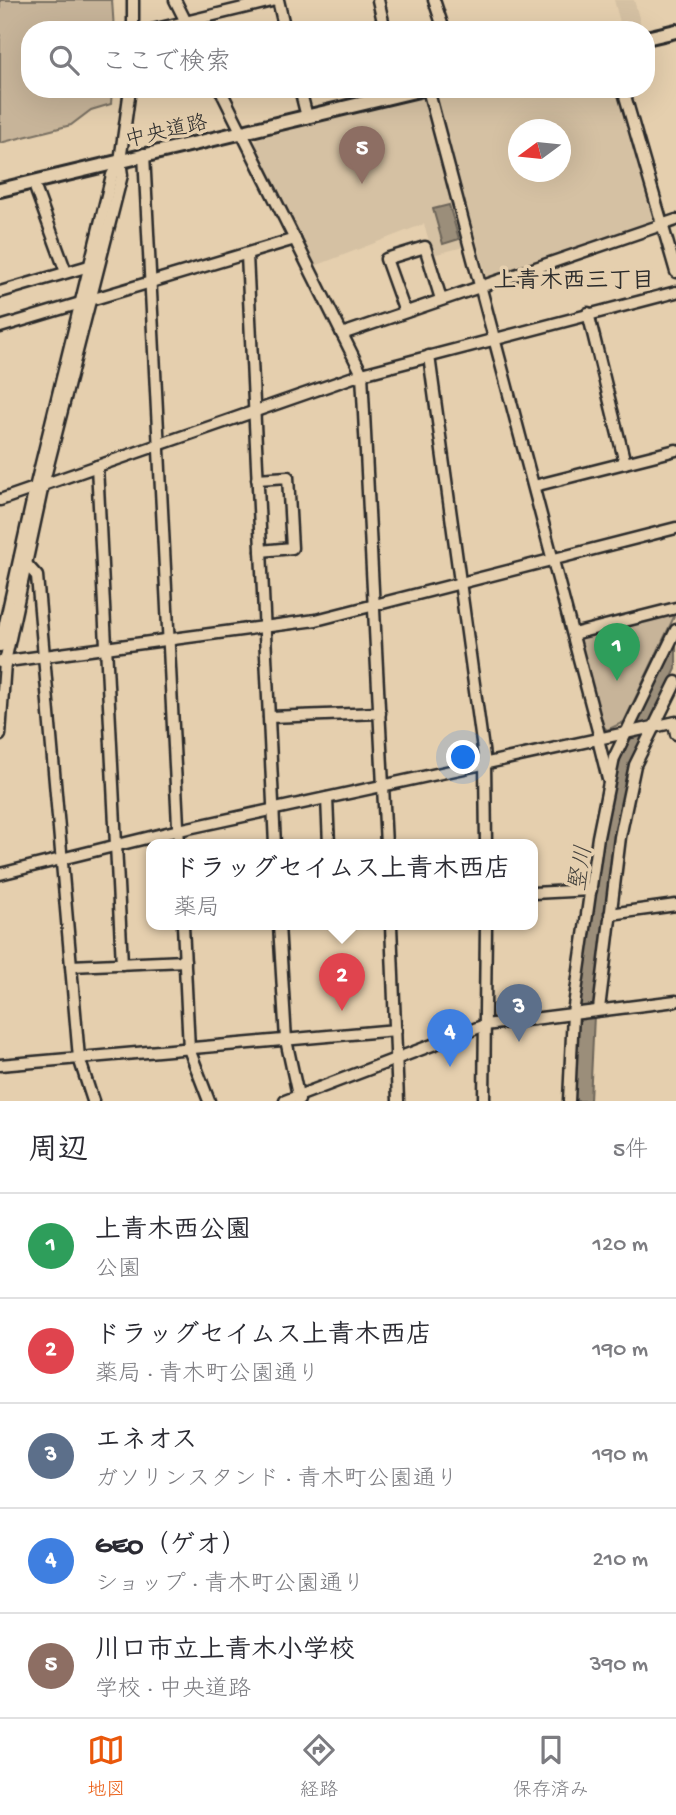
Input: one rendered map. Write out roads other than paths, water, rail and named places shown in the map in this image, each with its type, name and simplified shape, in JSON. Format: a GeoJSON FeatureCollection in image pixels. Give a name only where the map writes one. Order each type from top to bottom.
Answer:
{"type":"FeatureCollection","features":[{"type":"Feature","properties":{"kind":"main road"},"geometry":{"type":"LineString","coordinates":[[655,36],[676,31]]}},
{"type":"Feature","properties":{"kind":"main road","name":"中央道路"},"geometry":{"type":"LineString","coordinates":[[0,190],[377,98]]}},
{"type":"Feature","properties":{"kind":"street"},"geometry":{"type":"LineString","coordinates":[[133,0],[133,21]]}},
{"type":"Feature","properties":{"kind":"street"},"geometry":{"type":"LineString","coordinates":[[175,0],[186,21]]}},
{"type":"Feature","properties":{"kind":"street"},"geometry":{"type":"LineString","coordinates":[[205,21],[277,0],[283,21]]}},
{"type":"Feature","properties":{"kind":"street"},"geometry":{"type":"LineString","coordinates":[[378,0],[383,21]]}},
{"type":"Feature","properties":{"kind":"street"},"geometry":{"type":"LineString","coordinates":[[434,0],[441,21]]}},
{"type":"Feature","properties":{"kind":"street"},"geometry":{"type":"LineString","coordinates":[[2,662],[39,486],[85,302],[112,175],[120,161],[129,98]]}},
{"type":"Feature","properties":{"kind":"street"},"geometry":{"type":"LineString","coordinates":[[224,98],[362,374],[386,839]]}},
{"type":"Feature","properties":{"kind":"street"},"geometry":{"type":"LineString","coordinates":[[302,98],[307,117]]}},
{"type":"Feature","properties":{"kind":"street"},"geometry":{"type":"LineString","coordinates":[[429,98],[496,337],[573,634],[608,783]]}},
{"type":"Feature","properties":{"kind":"street"},"geometry":{"type":"LineString","coordinates":[[626,98],[676,272]]}},
{"type":"Feature","properties":{"kind":"street"},"geometry":{"type":"LineString","coordinates":[[144,155],[179,839]]}},
{"type":"Feature","properties":{"kind":"street"},"geometry":{"type":"LineString","coordinates":[[33,182],[66,272]]}},
{"type":"Feature","properties":{"kind":"street"},"geometry":{"type":"LineString","coordinates":[[342,334],[676,220]]}},
{"type":"Feature","properties":{"kind":"street"},"geometry":{"type":"LineString","coordinates":[[0,327],[295,239]]}},
{"type":"Feature","properties":{"kind":"street"},"geometry":{"type":"LineString","coordinates":[[405,312],[386,260],[425,247],[441,299]]}},
{"type":"Feature","properties":{"kind":"street"},"geometry":{"type":"LineString","coordinates":[[247,255],[275,839]]}},
{"type":"Feature","properties":{"kind":"street"},"geometry":{"type":"LineString","coordinates":[[0,292],[66,272],[93,267]]}},
{"type":"Feature","properties":{"kind":"street"},"geometry":{"type":"LineString","coordinates":[[0,500],[362,374],[676,292]]}},
{"type":"Feature","properties":{"kind":"street"},"geometry":{"type":"LineString","coordinates":[[588,313],[625,463]]}},
{"type":"Feature","properties":{"kind":"street"},"geometry":{"type":"LineString","coordinates":[[429,356],[485,765],[486,839]]}},
{"type":"Feature","properties":{"kind":"street"},"geometry":{"type":"LineString","coordinates":[[534,486],[676,450]]}},
{"type":"Feature","properties":{"kind":"street"},"geometry":{"type":"LineString","coordinates":[[97,466],[122,964]]}},
{"type":"Feature","properties":{"kind":"street"},"geometry":{"type":"LineString","coordinates":[[257,479],[288,477],[292,548],[261,551]]}},
{"type":"Feature","properties":{"kind":"street"},"geometry":{"type":"LineString","coordinates":[[2,662],[316,620],[676,528]]}},
{"type":"Feature","properties":{"kind":"street"},"geometry":{"type":"LineString","coordinates":[[0,735],[0,648],[23,560]]}},
{"type":"Feature","properties":{"kind":"street"},"geometry":{"type":"LineString","coordinates":[[23,560],[37,576],[79,1058],[93,1101]]}},
{"type":"Feature","properties":{"kind":"street"},"geometry":{"type":"LineString","coordinates":[[573,634],[676,608]]}},
{"type":"Feature","properties":{"kind":"street"},"geometry":{"type":"LineString","coordinates":[[569,1101],[575,1013],[608,783],[619,742],[676,631]]}},
{"type":"Feature","properties":{"kind":"street"},"geometry":{"type":"LineString","coordinates":[[597,1009],[620,837],[635,765],[676,682]]}},
{"type":"Feature","properties":{"kind":"street"},"geometry":{"type":"LineString","coordinates":[[269,717],[380,713]]}},
{"type":"Feature","properties":{"kind":"street"},"geometry":{"type":"LineString","coordinates":[[0,874],[178,830],[655,727],[675,723],[676,734]]}},
{"type":"Feature","properties":{"kind":"street"},"geometry":{"type":"LineString","coordinates":[[327,798],[329,839]]}},
{"type":"Feature","properties":{"kind":"street"},"geometry":{"type":"LineString","coordinates":[[538,893],[591,890]]}},
{"type":"Feature","properties":{"kind":"street"},"geometry":{"type":"LineString","coordinates":[[610,914],[676,905]]}},
{"type":"Feature","properties":{"kind":"street"},"geometry":{"type":"LineString","coordinates":[[183,930],[189,1049],[209,1101]]}},
{"type":"Feature","properties":{"kind":"street"},"geometry":{"type":"LineString","coordinates":[[279,930],[286,1040],[298,1098]]}},
{"type":"Feature","properties":{"kind":"street"},"geometry":{"type":"LineString","coordinates":[[391,930],[398,1101]]}},
{"type":"Feature","properties":{"kind":"street"},"geometry":{"type":"LineString","coordinates":[[484,1101],[486,930]]}},
{"type":"Feature","properties":{"kind":"street"},"geometry":{"type":"LineString","coordinates":[[71,966],[185,961]]}},
{"type":"Feature","properties":{"kind":"street"},"geometry":{"type":"LineString","coordinates":[[285,1101],[485,1025],[676,1001]]}},
{"type":"Feature","properties":{"kind":"street"},"geometry":{"type":"LineString","coordinates":[[0,1065],[396,1030]]}},
{"type":"Feature","properties":{"kind":"place","name":"川口市立上青木小学校"},"geometry":{"type":"Point","coordinates":[362,184]}},
{"type":"Feature","properties":{"kind":"place","name":"上青木西公園"},"geometry":{"type":"Point","coordinates":[617,681]}},
{"type":"Feature","properties":{"kind":"place","name":"ドラッグセイムス上青木西店"},"geometry":{"type":"Point","coordinates":[342,1011]}},
{"type":"Feature","properties":{"kind":"place","name":"エネオス"},"geometry":{"type":"Point","coordinates":[519,1042]}},
{"type":"Feature","properties":{"kind":"place","name":"GEO（ゲオ）"},"geometry":{"type":"Point","coordinates":[450,1067]}},
{"type":"Feature","properties":{"kind":"district","name":"上青木西三丁目"},"geometry":{"type":"Point","coordinates":[574,279]}},
{"type":"Feature","properties":{"kind":"water label","name":"竪川"},"geometry":{"type":"Point","coordinates":[579,868]}}]}
